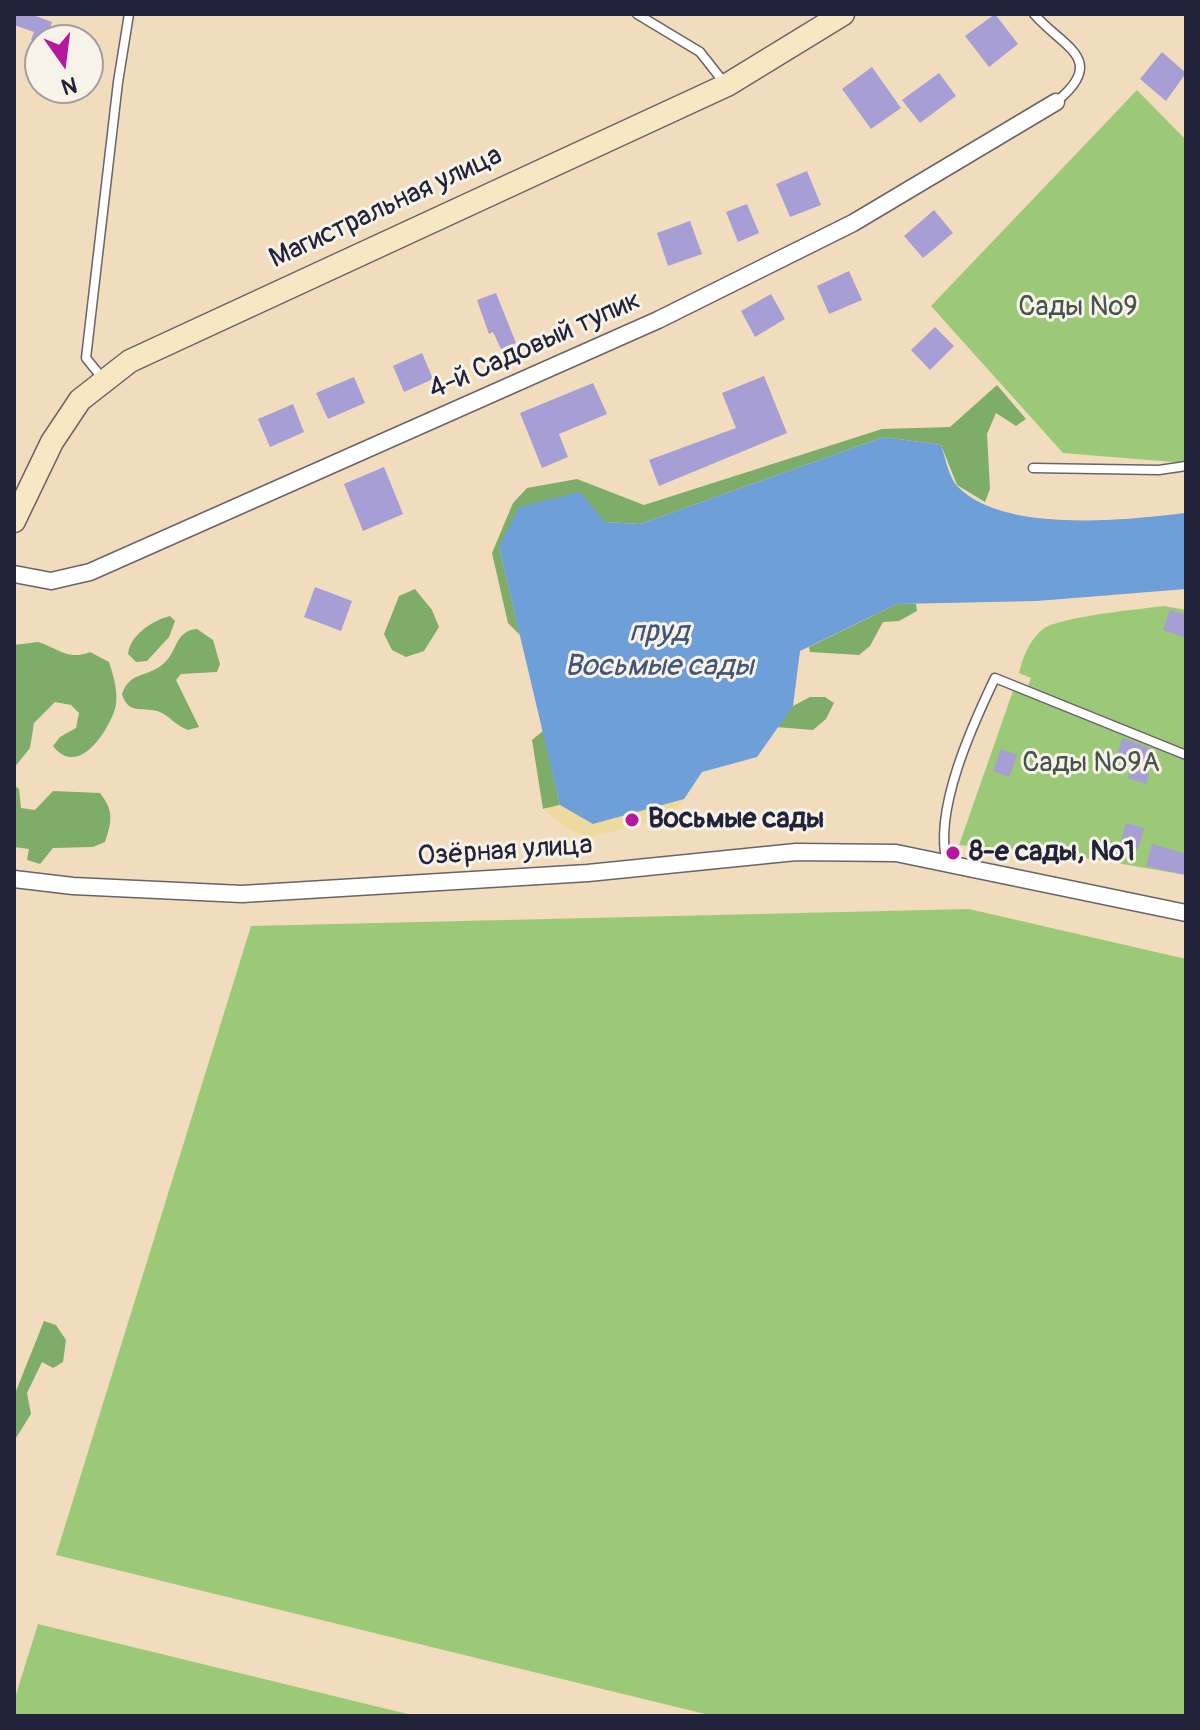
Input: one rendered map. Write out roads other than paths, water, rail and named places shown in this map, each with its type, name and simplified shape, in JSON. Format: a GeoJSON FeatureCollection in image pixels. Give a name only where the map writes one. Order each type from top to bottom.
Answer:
{"type":"FeatureCollection","features":[{"type":"Feature","properties":{"kind":"street","name":"Магистральная улица"},"geometry":{"type":"LineString","coordinates":[[14,521],[52,442],[80,400],[103,379],[130,361],[727,85],[843,14]]}},
{"type":"Feature","properties":{"kind":"street","name":"4-й Садовый тупик"},"geometry":{"type":"LineString","coordinates":[[14,574],[51,581],[90,572],[658,320],[853,223],[1056,102]]}},
{"type":"Feature","properties":{"kind":"street","name":"Озёрная улица"},"geometry":{"type":"LineString","coordinates":[[14,879],[73,886],[242,894],[588,873],[796,852],[896,853],[1186,913]]}},
{"type":"Feature","properties":{"kind":"lane"},"geometry":{"type":"LineString","coordinates":[[103,379],[86,358],[129,14]]}},
{"type":"Feature","properties":{"kind":"lane"},"geometry":{"type":"LineString","coordinates":[[637,14],[700,52],[727,85]]}},
{"type":"Feature","properties":{"kind":"lane"},"geometry":{"type":"LineString","coordinates":[[1034,14],[1046,27],[1068,41],[1080,67],[1076,86],[1056,102]]}},
{"type":"Feature","properties":{"kind":"lane"},"geometry":{"type":"LineString","coordinates":[[1033,468],[1159,470],[1186,466]]}},
{"type":"Feature","properties":{"kind":"lane"},"geometry":{"type":"LineString","coordinates":[[947,863],[942,845],[945,815],[978,715],[995,678],[1186,755]]}},
{"type":"Feature","properties":{"kind":"water","name":"пруд Восьмые сады"},"geometry":{"type":"Polygon","coordinates":[[[884,437],[941,445],[957,486],[978,501],[1004,511],[1066,520],[1186,513],[1186,589],[1037,601],[897,604],[800,651],[793,706],[757,757],[702,772],[684,799],[593,824],[560,805],[499,547],[519,507],[580,492],[605,522],[640,524],[884,437]]]}},
{"type":"Feature","properties":{"kind":"place","name":"Восьмые сады"},"geometry":{"type":"Point","coordinates":[632,820]}},
{"type":"Feature","properties":{"kind":"place","name":"8-е сады, №1"},"geometry":{"type":"Point","coordinates":[953,853]}},
{"type":"Feature","properties":{"kind":"park label","name":"Сады №9"},"geometry":{"type":"Point","coordinates":[1078,308]}},
{"type":"Feature","properties":{"kind":"park label","name":"Сады №9А"},"geometry":{"type":"Point","coordinates":[1091,764]}}]}
